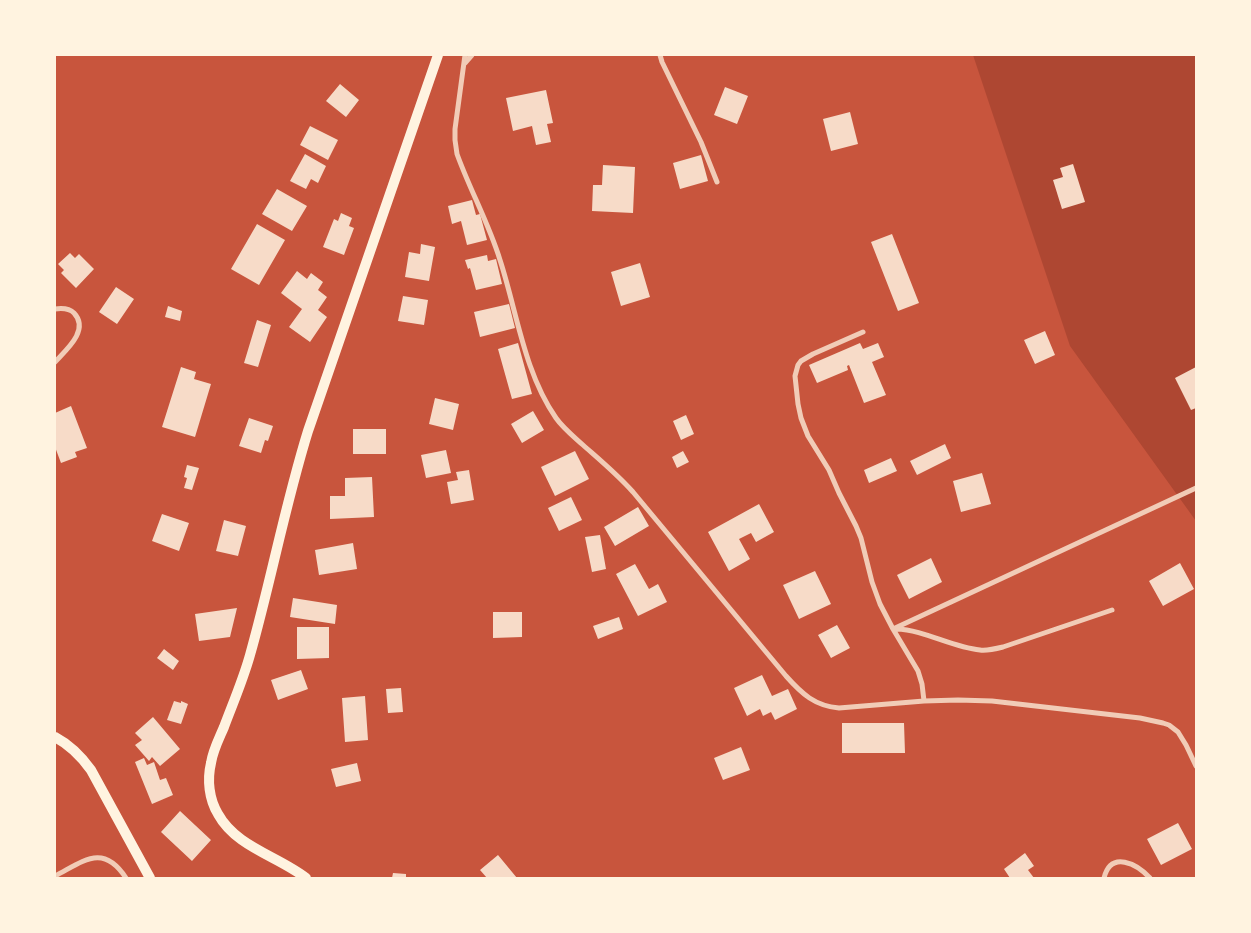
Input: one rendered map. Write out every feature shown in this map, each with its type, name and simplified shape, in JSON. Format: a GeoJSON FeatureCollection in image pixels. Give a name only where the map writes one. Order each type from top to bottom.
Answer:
{"type":"FeatureCollection","features":[{"type":"Feature","properties":{"kind":"main road"},"geometry":{"type":"LineString","coordinates":[[306,878],[248,844],[231,831],[221,820],[214,805],[210,791],[209,774],[211,762],[249,658],[308,431],[438,55]]}},
{"type":"Feature","properties":{"kind":"main road"},"geometry":{"type":"LineString","coordinates":[[55,736],[72,748],[91,770],[150,878]]}},
{"type":"Feature","properties":{"kind":"street"},"geometry":{"type":"LineString","coordinates":[[466,55],[455,128],[457,154],[500,258],[530,364],[544,397],[565,429],[614,472],[633,492],[786,676],[806,696],[818,704],[839,708],[924,701],[992,700],[1158,721],[1169,725],[1178,732],[1196,766]]}},
{"type":"Feature","properties":{"kind":"street"},"geometry":{"type":"LineString","coordinates":[[464,63],[472,55]]}},
{"type":"Feature","properties":{"kind":"street"},"geometry":{"type":"LineString","coordinates":[[660,55],[701,142],[716,182]]}},
{"type":"Feature","properties":{"kind":"street"},"geometry":{"type":"LineString","coordinates":[[55,309],[66,308],[77,317],[79,324],[76,339],[55,362]]}},
{"type":"Feature","properties":{"kind":"street"},"geometry":{"type":"LineString","coordinates":[[863,332],[801,361],[796,370],[798,404],[803,424],[811,442],[828,470],[856,526],[865,551],[877,597],[893,629],[918,671],[924,701]]}},
{"type":"Feature","properties":{"kind":"street"},"geometry":{"type":"LineString","coordinates":[[893,629],[1196,488]]}},
{"type":"Feature","properties":{"kind":"street"},"geometry":{"type":"LineString","coordinates":[[893,629],[911,631],[974,649],[988,650],[1003,647],[1112,610]]}},
{"type":"Feature","properties":{"kind":"street"},"geometry":{"type":"LineString","coordinates":[[55,876],[88,859],[98,857],[109,860],[126,878]]}},
{"type":"Feature","properties":{"kind":"street"},"geometry":{"type":"LineString","coordinates":[[1104,878],[1109,866],[1115,862],[1124,862],[1137,866],[1150,878]]}},
{"type":"Feature","properties":{"kind":"shaded area"},"geometry":{"type":"Polygon","coordinates":[[[973,55],[1196,55],[1196,521],[1070,346],[973,55]]]}},
{"type":"Feature","properties":{"kind":"building"},"geometry":{"type":"Polygon","coordinates":[[[340,84],[359,100],[346,117],[326,101],[340,84]]]}},
{"type":"Feature","properties":{"kind":"building"},"geometry":{"type":"Polygon","coordinates":[[[725,87],[748,96],[737,124],[714,115],[725,87]]]}},
{"type":"Feature","properties":{"kind":"building"},"geometry":{"type":"Polygon","coordinates":[[[546,90],[553,123],[547,124],[551,142],[536,145],[532,126],[513,131],[506,98],[546,90]]]}},
{"type":"Feature","properties":{"kind":"building"},"geometry":{"type":"Polygon","coordinates":[[[850,112],[858,144],[831,151],[823,119],[850,112]]]}},
{"type":"Feature","properties":{"kind":"building"},"geometry":{"type":"Polygon","coordinates":[[[310,126],[338,140],[328,160],[300,145],[310,126]]]}},
{"type":"Feature","properties":{"kind":"building"},"geometry":{"type":"Polygon","coordinates":[[[305,154],[326,166],[318,183],[311,179],[306,189],[290,181],[305,154]]]}},
{"type":"Feature","properties":{"kind":"building"},"geometry":{"type":"Polygon","coordinates":[[[701,155],[708,181],[680,189],[673,163],[701,155]]]}},
{"type":"Feature","properties":{"kind":"building"},"geometry":{"type":"Polygon","coordinates":[[[1073,164],[1085,202],[1062,209],[1053,180],[1063,177],[1060,168],[1073,164]]]}},
{"type":"Feature","properties":{"kind":"building"},"geometry":{"type":"Polygon","coordinates":[[[603,165],[635,167],[633,213],[592,211],[593,185],[602,185],[603,165]]]}},
{"type":"Feature","properties":{"kind":"building"},"geometry":{"type":"Polygon","coordinates":[[[277,189],[307,206],[292,231],[262,214],[277,189]]]}},
{"type":"Feature","properties":{"kind":"building"},"geometry":{"type":"Polygon","coordinates":[[[472,200],[476,215],[480,214],[487,240],[467,245],[461,221],[452,224],[448,206],[472,200]]]}},
{"type":"Feature","properties":{"kind":"building"},"geometry":{"type":"Polygon","coordinates":[[[341,213],[352,218],[349,226],[354,228],[344,255],[323,247],[334,219],[338,221],[341,213]]]}},
{"type":"Feature","properties":{"kind":"building"},"geometry":{"type":"Polygon","coordinates":[[[257,224],[285,240],[259,285],[231,269],[257,224]]]}},
{"type":"Feature","properties":{"kind":"building"},"geometry":{"type":"Polygon","coordinates":[[[892,234],[919,303],[898,311],[871,242],[892,234]]]}},
{"type":"Feature","properties":{"kind":"building"},"geometry":{"type":"Polygon","coordinates":[[[421,244],[435,247],[429,281],[405,277],[409,252],[420,254],[421,244]]]}},
{"type":"Feature","properties":{"kind":"building"},"geometry":{"type":"Polygon","coordinates":[[[70,253],[75,258],[79,254],[94,269],[76,288],[61,273],[64,270],[58,264],[70,253]]]}},
{"type":"Feature","properties":{"kind":"building"},"geometry":{"type":"Polygon","coordinates":[[[487,255],[488,261],[496,259],[502,284],[476,290],[470,268],[468,269],[465,260],[487,255]]]}},
{"type":"Feature","properties":{"kind":"building"},"geometry":{"type":"Polygon","coordinates":[[[640,263],[650,297],[621,306],[611,272],[640,263]]]}},
{"type":"Feature","properties":{"kind":"building"},"geometry":{"type":"Polygon","coordinates":[[[297,271],[307,279],[311,273],[323,282],[318,290],[327,297],[318,310],[327,317],[310,342],[289,327],[302,309],[281,293],[297,271]]]}},
{"type":"Feature","properties":{"kind":"building"},"geometry":{"type":"Polygon","coordinates":[[[116,287],[134,299],[117,324],[99,312],[116,287]]]}},
{"type":"Feature","properties":{"kind":"building"},"geometry":{"type":"Polygon","coordinates":[[[403,296],[428,300],[424,325],[398,321],[403,296]]]}},
{"type":"Feature","properties":{"kind":"building"},"geometry":{"type":"Polygon","coordinates":[[[509,304],[515,328],[480,337],[474,312],[509,304]]]}},
{"type":"Feature","properties":{"kind":"building"},"geometry":{"type":"Polygon","coordinates":[[[168,306],[182,311],[180,321],[165,317],[168,306]]]}},
{"type":"Feature","properties":{"kind":"building"},"geometry":{"type":"Polygon","coordinates":[[[257,320],[271,325],[258,367],[244,363],[257,320]]]}},
{"type":"Feature","properties":{"kind":"building"},"geometry":{"type":"Polygon","coordinates":[[[1045,331],[1055,355],[1035,364],[1024,340],[1045,331]]]}},
{"type":"Feature","properties":{"kind":"building"},"geometry":{"type":"Polygon","coordinates":[[[518,343],[532,394],[512,399],[498,349],[518,343]]]}},
{"type":"Feature","properties":{"kind":"building"},"geometry":{"type":"Polygon","coordinates":[[[860,343],[863,349],[878,343],[884,357],[872,362],[886,395],[864,403],[849,365],[847,366],[848,370],[817,383],[809,365],[860,343]]]}},
{"type":"Feature","properties":{"kind":"building"},"geometry":{"type":"Polygon","coordinates":[[[181,367],[196,372],[194,379],[211,384],[195,437],[162,427],[181,367]]]}},
{"type":"Feature","properties":{"kind":"building"},"geometry":{"type":"Polygon","coordinates":[[[1196,367],[1196,408],[1191,410],[1175,378],[1196,367]]]}},
{"type":"Feature","properties":{"kind":"building"},"geometry":{"type":"Polygon","coordinates":[[[435,398],[459,404],[453,430],[429,424],[435,398]]]}},
{"type":"Feature","properties":{"kind":"building"},"geometry":{"type":"Polygon","coordinates":[[[71,406],[87,448],[75,452],[77,457],[61,463],[55,447],[55,413],[71,406]]]}},
{"type":"Feature","properties":{"kind":"building"},"geometry":{"type":"Polygon","coordinates":[[[533,411],[544,430],[522,443],[511,424],[533,411]]]}},
{"type":"Feature","properties":{"kind":"building"},"geometry":{"type":"Polygon","coordinates":[[[686,415],[694,434],[681,440],[673,421],[686,415]]]}},
{"type":"Feature","properties":{"kind":"building"},"geometry":{"type":"Polygon","coordinates":[[[249,418],[273,426],[268,441],[265,440],[261,453],[239,446],[249,418]]]}},
{"type":"Feature","properties":{"kind":"building"},"geometry":{"type":"Polygon","coordinates":[[[353,429],[386,429],[386,454],[353,454],[353,429]]]}},
{"type":"Feature","properties":{"kind":"building"},"geometry":{"type":"Polygon","coordinates":[[[945,444],[951,458],[917,475],[910,461],[945,444]]]}},
{"type":"Feature","properties":{"kind":"building"},"geometry":{"type":"Polygon","coordinates":[[[446,450],[451,473],[426,478],[421,455],[446,450]]]}},
{"type":"Feature","properties":{"kind":"building"},"geometry":{"type":"Polygon","coordinates":[[[575,451],[589,479],[555,496],[541,467],[575,451]]]}},
{"type":"Feature","properties":{"kind":"building"},"geometry":{"type":"Polygon","coordinates":[[[683,451],[689,462],[677,468],[672,457],[683,451]]]}},
{"type":"Feature","properties":{"kind":"building"},"geometry":{"type":"Polygon","coordinates":[[[891,458],[897,471],[869,483],[864,470],[891,458]]]}},
{"type":"Feature","properties":{"kind":"building"},"geometry":{"type":"Polygon","coordinates":[[[187,465],[199,468],[192,490],[184,488],[187,478],[184,477],[187,465]]]}},
{"type":"Feature","properties":{"kind":"building"},"geometry":{"type":"Polygon","coordinates":[[[469,470],[474,500],[451,504],[447,482],[458,480],[456,472],[469,470]]]}},
{"type":"Feature","properties":{"kind":"building"},"geometry":{"type":"Polygon","coordinates":[[[982,473],[991,504],[961,512],[953,481],[982,473]]]}},
{"type":"Feature","properties":{"kind":"building"},"geometry":{"type":"Polygon","coordinates":[[[372,477],[374,517],[330,519],[330,496],[345,496],[345,478],[372,477]]]}},
{"type":"Feature","properties":{"kind":"building"},"geometry":{"type":"Polygon","coordinates":[[[571,497],[582,520],[559,531],[548,508],[571,497]]]}},
{"type":"Feature","properties":{"kind":"building"},"geometry":{"type":"Polygon","coordinates":[[[759,504],[774,532],[756,542],[751,533],[739,539],[750,559],[729,571],[708,532],[759,504]]]}},
{"type":"Feature","properties":{"kind":"building"},"geometry":{"type":"Polygon","coordinates":[[[638,507],[649,526],[615,546],[604,527],[638,507]]]}},
{"type":"Feature","properties":{"kind":"building"},"geometry":{"type":"Polygon","coordinates":[[[162,514],[189,523],[179,551],[152,541],[162,514]]]}},
{"type":"Feature","properties":{"kind":"building"},"geometry":{"type":"Polygon","coordinates":[[[224,520],[246,526],[238,556],[216,551],[224,520]]]}},
{"type":"Feature","properties":{"kind":"building"},"geometry":{"type":"Polygon","coordinates":[[[600,535],[606,569],[592,572],[585,537],[600,535]]]}},
{"type":"Feature","properties":{"kind":"building"},"geometry":{"type":"Polygon","coordinates":[[[353,543],[357,569],[319,575],[315,550],[353,543]]]}},
{"type":"Feature","properties":{"kind":"building"},"geometry":{"type":"Polygon","coordinates":[[[931,558],[942,582],[909,599],[897,575],[931,558]]]}},
{"type":"Feature","properties":{"kind":"building"},"geometry":{"type":"Polygon","coordinates":[[[1180,563],[1194,589],[1163,606],[1149,581],[1180,563]]]}},
{"type":"Feature","properties":{"kind":"building"},"geometry":{"type":"Polygon","coordinates":[[[635,564],[649,589],[658,584],[667,602],[638,616],[616,574],[635,564]]]}},
{"type":"Feature","properties":{"kind":"building"},"geometry":{"type":"Polygon","coordinates":[[[815,571],[831,604],[799,619],[783,585],[815,571]]]}},
{"type":"Feature","properties":{"kind":"building"},"geometry":{"type":"Polygon","coordinates":[[[293,598],[337,605],[335,624],[290,617],[293,598]]]}},
{"type":"Feature","properties":{"kind":"building"},"geometry":{"type":"Polygon","coordinates":[[[237,608],[230,637],[199,641],[195,614],[237,608]]]}},
{"type":"Feature","properties":{"kind":"building"},"geometry":{"type":"Polygon","coordinates":[[[493,612],[522,612],[522,637],[493,638],[493,612]]]}},
{"type":"Feature","properties":{"kind":"building"},"geometry":{"type":"Polygon","coordinates":[[[619,617],[623,629],[598,639],[593,626],[619,617]]]}},
{"type":"Feature","properties":{"kind":"building"},"geometry":{"type":"Polygon","coordinates":[[[837,625],[850,648],[831,658],[818,635],[837,625]]]}},
{"type":"Feature","properties":{"kind":"building"},"geometry":{"type":"Polygon","coordinates":[[[297,627],[329,627],[329,658],[297,659],[297,627]]]}},
{"type":"Feature","properties":{"kind":"building"},"geometry":{"type":"Polygon","coordinates":[[[164,649],[179,661],[173,670],[157,658],[164,649]]]}},
{"type":"Feature","properties":{"kind":"building"},"geometry":{"type":"Polygon","coordinates":[[[301,670],[308,689],[278,700],[271,680],[301,670]]]}},
{"type":"Feature","properties":{"kind":"building"},"geometry":{"type":"Polygon","coordinates":[[[762,675],[772,696],[788,689],[797,709],[775,720],[771,712],[763,716],[760,709],[747,716],[734,688],[762,675]]]}},
{"type":"Feature","properties":{"kind":"building"},"geometry":{"type":"Polygon","coordinates":[[[401,688],[403,712],[388,713],[386,689],[401,688]]]}},
{"type":"Feature","properties":{"kind":"building"},"geometry":{"type":"Polygon","coordinates":[[[365,696],[368,740],[345,742],[342,698],[365,696]]]}},
{"type":"Feature","properties":{"kind":"building"},"geometry":{"type":"Polygon","coordinates":[[[174,701],[188,704],[181,724],[167,720],[174,701]]]}},
{"type":"Feature","properties":{"kind":"building"},"geometry":{"type":"Polygon","coordinates":[[[153,717],[180,749],[160,766],[152,757],[149,761],[135,745],[142,740],[135,733],[153,717]]]}},
{"type":"Feature","properties":{"kind":"building"},"geometry":{"type":"Polygon","coordinates":[[[842,723],[904,723],[905,753],[842,753],[842,723]]]}},
{"type":"Feature","properties":{"kind":"building"},"geometry":{"type":"Polygon","coordinates":[[[741,747],[750,770],[723,780],[714,758],[741,747]]]}},
{"type":"Feature","properties":{"kind":"building"},"geometry":{"type":"Polygon","coordinates":[[[144,758],[147,765],[154,762],[160,780],[166,778],[173,795],[152,804],[135,762],[144,758]]]}},
{"type":"Feature","properties":{"kind":"building"},"geometry":{"type":"Polygon","coordinates":[[[357,763],[361,781],[336,787],[331,769],[357,763]]]}},
{"type":"Feature","properties":{"kind":"building"},"geometry":{"type":"Polygon","coordinates":[[[180,811],[211,840],[192,861],[161,832],[180,811]]]}},
{"type":"Feature","properties":{"kind":"building"},"geometry":{"type":"Polygon","coordinates":[[[1178,823],[1192,849],[1161,865],[1147,839],[1178,823]]]}},
{"type":"Feature","properties":{"kind":"building"},"geometry":{"type":"Polygon","coordinates":[[[1025,853],[1034,866],[1028,870],[1034,878],[1010,878],[1004,869],[1025,853]]]}},
{"type":"Feature","properties":{"kind":"building"},"geometry":{"type":"Polygon","coordinates":[[[498,855],[517,878],[487,878],[480,870],[498,855]]]}},
{"type":"Feature","properties":{"kind":"building"},"geometry":{"type":"Polygon","coordinates":[[[393,873],[406,874],[406,878],[392,878],[393,873]]]}}]}
